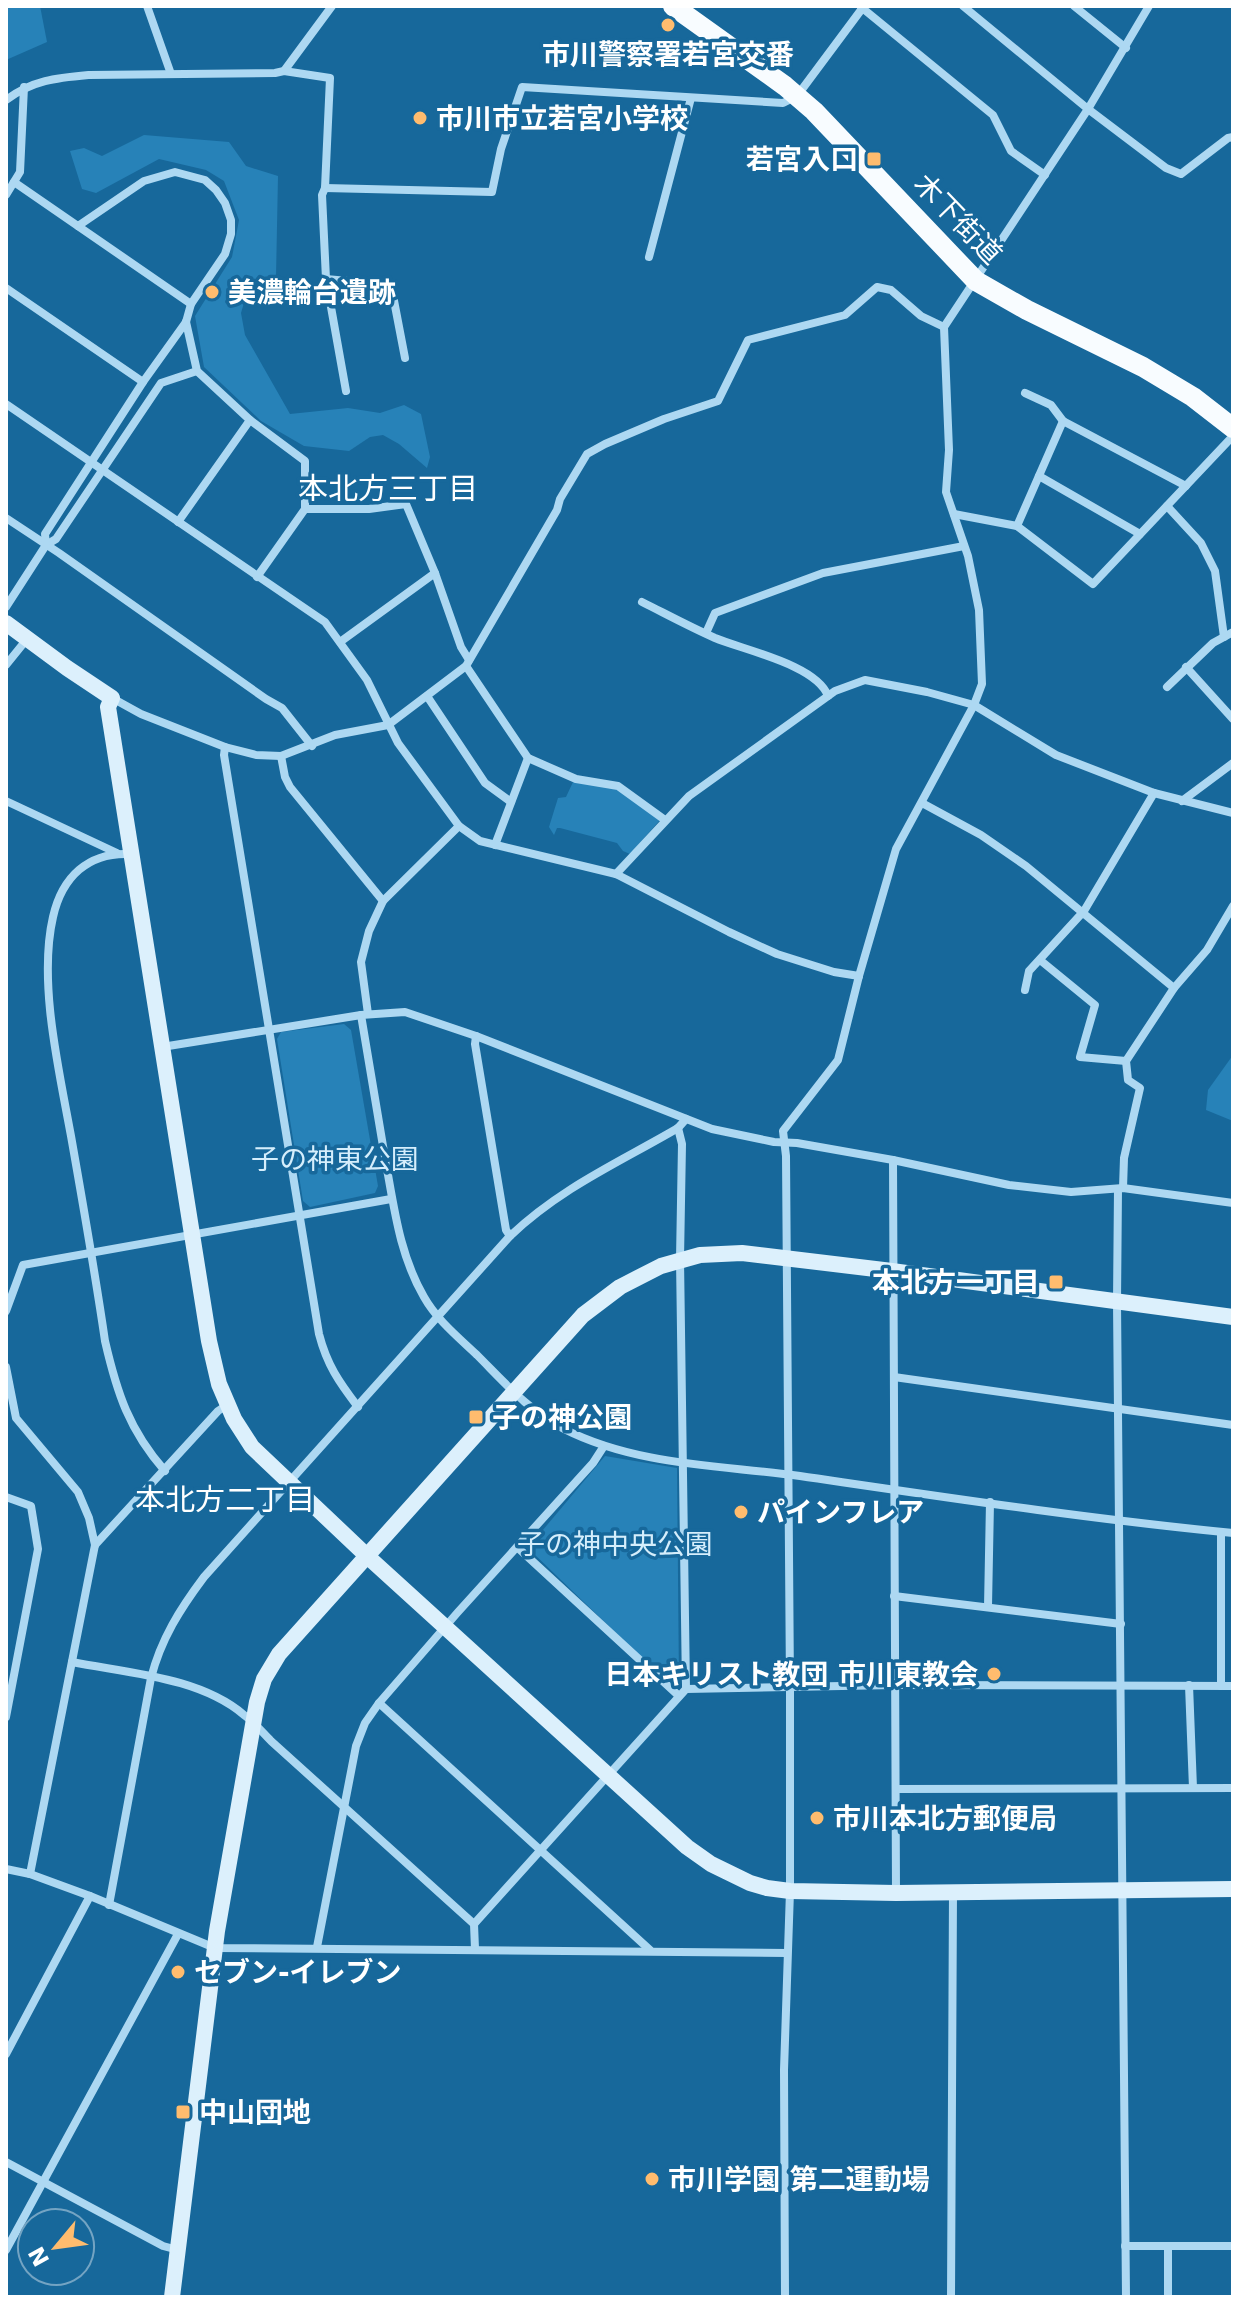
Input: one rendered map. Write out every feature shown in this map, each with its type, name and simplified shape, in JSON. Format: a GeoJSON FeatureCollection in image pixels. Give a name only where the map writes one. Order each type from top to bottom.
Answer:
{"type":"FeatureCollection","features":[{"type":"Feature","properties":{"kind":"main road","name":"木下街道"},"geometry":{"type":"LineString","coordinates":[[673,6],[797,96],[849,146],[976,281],[1027,310],[1143,367],[1193,397],[1233,428]]}},
{"type":"Feature","properties":{"kind":"street"},"geometry":{"type":"LineString","coordinates":[[147,6],[171,74]]}},
{"type":"Feature","properties":{"kind":"street"},"geometry":{"type":"LineString","coordinates":[[284,71],[332,6]]}},
{"type":"Feature","properties":{"kind":"street"},"geometry":{"type":"LineString","coordinates":[[963,6],[1088,109],[1166,168],[1181,174],[1233,137]]}},
{"type":"Feature","properties":{"kind":"street"},"geometry":{"type":"LineString","coordinates":[[1074,6],[1126,48]]}},
{"type":"Feature","properties":{"kind":"street"},"geometry":{"type":"LineString","coordinates":[[785,2297],[784,2070],[790,1891],[790,1687],[787,1257],[783,1131],[838,1060],[896,849],[974,705],[982,684],[979,610],[964,546],[946,492],[949,450],[944,327],[1088,109],[1149,6]]}},
{"type":"Feature","properties":{"kind":"street"},"geometry":{"type":"LineString","coordinates":[[325,188],[492,192],[501,149],[522,87],[783,103],[797,96],[862,7],[993,115],[1011,151],[1045,175]]}},
{"type":"Feature","properties":{"kind":"street"},"geometry":{"type":"LineString","coordinates":[[6,100],[24,87],[89,75],[284,71],[330,78],[325,188],[322,195],[326,279],[346,391]]}},
{"type":"Feature","properties":{"kind":"street"},"geometry":{"type":"LineString","coordinates":[[6,195],[20,172],[24,87]]}},
{"type":"Feature","properties":{"kind":"street"},"geometry":{"type":"LineString","coordinates":[[649,257],[691,98]]}},
{"type":"Feature","properties":{"kind":"street"},"geometry":{"type":"LineString","coordinates":[[46,545],[45,534],[143,382],[186,322],[191,304],[225,254],[231,234],[231,220],[216,190],[205,180],[175,172],[144,181],[78,226]]}},
{"type":"Feature","properties":{"kind":"street"},"geometry":{"type":"LineString","coordinates":[[14,182],[191,304]]}},
{"type":"Feature","properties":{"kind":"street"},"geometry":{"type":"LineString","coordinates":[[326,279],[391,285],[405,358]]}},
{"type":"Feature","properties":{"kind":"street"},"geometry":{"type":"LineString","coordinates":[[6,623],[112,698],[141,714],[225,747],[256,755],[281,756],[335,735],[388,725],[467,663],[587,454],[664,419],[718,401],[748,340],[845,315],[877,287],[891,290],[921,316],[944,327]]}},
{"type":"Feature","properties":{"kind":"street"},"geometry":{"type":"LineString","coordinates":[[6,288],[143,382]]}},
{"type":"Feature","properties":{"kind":"street"},"geometry":{"type":"LineString","coordinates":[[186,322],[197,371],[250,420],[305,461],[305,509],[257,577]]}},
{"type":"Feature","properties":{"kind":"street"},"geometry":{"type":"LineString","coordinates":[[6,607],[46,545],[56,539],[161,383],[197,371]]}},
{"type":"Feature","properties":{"kind":"street"},"geometry":{"type":"LineString","coordinates":[[1025,393],[1051,405],[1063,421],[1186,486]]}},
{"type":"Feature","properties":{"kind":"street"},"geometry":{"type":"LineString","coordinates":[[6,404],[325,622],[367,680],[398,743],[459,826],[480,841],[616,874],[777,954],[834,972],[859,976]]}},
{"type":"Feature","properties":{"kind":"street"},"geometry":{"type":"LineString","coordinates":[[178,522],[250,420]]}},
{"type":"Feature","properties":{"kind":"street"},"geometry":{"type":"LineString","coordinates":[[1017,526],[1063,421]]}},
{"type":"Feature","properties":{"kind":"street"},"geometry":{"type":"LineString","coordinates":[[954,514],[1017,526],[1093,584],[1233,436]]}},
{"type":"Feature","properties":{"kind":"street"},"geometry":{"type":"LineString","coordinates":[[1039,476],[1140,534]]}},
{"type":"Feature","properties":{"kind":"street"},"geometry":{"type":"LineString","coordinates":[[305,509],[369,509],[406,504],[467,663],[528,758],[576,779],[618,786],[665,820]]}},
{"type":"Feature","properties":{"kind":"street"},"geometry":{"type":"LineString","coordinates":[[1167,506],[1201,543],[1215,571],[1229,634],[1213,643],[1167,687]]}},
{"type":"Feature","properties":{"kind":"street"},"geometry":{"type":"LineString","coordinates":[[6,518],[282,708],[312,746]]}},
{"type":"Feature","properties":{"kind":"street"},"geometry":{"type":"LineString","coordinates":[[706,633],[715,613],[823,573],[964,546]]}},
{"type":"Feature","properties":{"kind":"street"},"geometry":{"type":"LineString","coordinates":[[340,642],[435,573]]}},
{"type":"Feature","properties":{"kind":"street"},"geometry":{"type":"LineString","coordinates":[[642,602],[706,633],[794,666],[825,687],[828,696]]}},
{"type":"Feature","properties":{"kind":"street"},"geometry":{"type":"LineString","coordinates":[[6,665],[28,639]]}},
{"type":"Feature","properties":{"kind":"street"},"geometry":{"type":"LineString","coordinates":[[1186,667],[1233,719]]}},
{"type":"Feature","properties":{"kind":"street"},"geometry":{"type":"LineString","coordinates":[[616,874],[689,796],[835,691],[865,680],[974,705],[1056,755],[1154,793],[1233,813]]}},
{"type":"Feature","properties":{"kind":"street"},"geometry":{"type":"LineString","coordinates":[[427,696],[485,783],[511,802]]}},
{"type":"Feature","properties":{"kind":"street"},"geometry":{"type":"LineString","coordinates":[[112,698],[108,707],[124,854],[161,1047],[209,1341],[219,1384],[234,1419],[252,1447],[608,1776],[687,1847],[711,1864],[767,1888],[790,1891],[896,1893],[1233,1889]]}},
{"type":"Feature","properties":{"kind":"street"},"geometry":{"type":"LineString","coordinates":[[225,747],[319,1334],[326,1359],[358,1407]]}},
{"type":"Feature","properties":{"kind":"street"},"geometry":{"type":"LineString","coordinates":[[281,756],[290,787],[383,901]]}},
{"type":"Feature","properties":{"kind":"street"},"geometry":{"type":"LineString","coordinates":[[495,845],[528,758]]}},
{"type":"Feature","properties":{"kind":"street"},"geometry":{"type":"LineString","coordinates":[[1182,801],[1233,763]]}},
{"type":"Feature","properties":{"kind":"street"},"geometry":{"type":"LineString","coordinates":[[1025,990],[1029,971],[1084,911],[1154,793]]}},
{"type":"Feature","properties":{"kind":"street"},"geometry":{"type":"LineString","coordinates":[[6,801],[124,854]]}},
{"type":"Feature","properties":{"kind":"street"},"geometry":{"type":"LineString","coordinates":[[922,803],[981,835],[1026,866],[1174,988]]}},
{"type":"Feature","properties":{"kind":"street"},"geometry":{"type":"LineString","coordinates":[[459,826],[383,901],[369,931],[361,962],[365,1014],[391,1199],[406,1259],[423,1296],[438,1317],[536,1412],[564,1429],[604,1446],[684,1463],[1233,1533]]}},
{"type":"Feature","properties":{"kind":"street"},"geometry":{"type":"LineString","coordinates":[[124,854],[81,866],[68,879],[53,916],[48,965],[53,1029],[105,1341],[116,1389],[132,1424],[165,1471]]}},
{"type":"Feature","properties":{"kind":"street"},"geometry":{"type":"LineString","coordinates":[[1126,2297],[1117,1302],[1124,1158],[1140,1088],[1128,1080],[1126,1061],[1174,988],[1207,950],[1233,906]]}},
{"type":"Feature","properties":{"kind":"street"},"geometry":{"type":"LineString","coordinates":[[1040,960],[1095,1005],[1080,1057],[1126,1061]]}},
{"type":"Feature","properties":{"kind":"street"},"geometry":{"type":"LineString","coordinates":[[161,1047],[365,1014],[405,1012],[476,1036],[712,1129],[893,1160],[1009,1185],[1071,1192],[1121,1188],[1233,1203]]}},
{"type":"Feature","properties":{"kind":"street"},"geometry":{"type":"LineString","coordinates":[[476,1036],[506,1230],[510,1236]]}},
{"type":"Feature","properties":{"kind":"street"},"geometry":{"type":"LineString","coordinates":[[109,1905],[157,1655],[168,1630],[204,1577],[510,1236],[566,1190],[678,1128],[686,1119]]}},
{"type":"Feature","properties":{"kind":"street"},"geometry":{"type":"LineString","coordinates":[[475,1949],[474,1924],[682,1692],[682,1144],[678,1128]]}},
{"type":"Feature","properties":{"kind":"street"},"geometry":{"type":"LineString","coordinates":[[893,1160],[896,1893]]}},
{"type":"Feature","properties":{"kind":"street"},"geometry":{"type":"LineString","coordinates":[[6,1311],[23,1265],[391,1199]]}},
{"type":"Feature","properties":{"kind":"street"},"geometry":{"type":"LineString","coordinates":[[172,2297],[215,1948],[253,1723],[264,1679],[279,1654],[565,1334],[603,1300],[643,1274],[680,1259],[720,1253],[787,1257],[1233,1317]]}},
{"type":"Feature","properties":{"kind":"street"},"geometry":{"type":"LineString","coordinates":[[6,1367],[16,1418],[78,1492],[89,1518],[95,1545],[30,1874]]}},
{"type":"Feature","properties":{"kind":"street"},"geometry":{"type":"LineString","coordinates":[[894,1377],[1233,1425]]}},
{"type":"Feature","properties":{"kind":"street"},"geometry":{"type":"LineString","coordinates":[[95,1545],[218,1411],[228,1404]]}},
{"type":"Feature","properties":{"kind":"street"},"geometry":{"type":"LineString","coordinates":[[317,1947],[356,1746],[365,1723],[445,1626],[593,1463],[604,1446]]}},
{"type":"Feature","properties":{"kind":"street"},"geometry":{"type":"LineString","coordinates":[[6,1497],[31,1506],[38,1549],[6,1717]]}},
{"type":"Feature","properties":{"kind":"street"},"geometry":{"type":"LineString","coordinates":[[988,1607],[990,1502]]}},
{"type":"Feature","properties":{"kind":"street"},"geometry":{"type":"LineString","coordinates":[[1221,1532],[1221,1686]]}},
{"type":"Feature","properties":{"kind":"street"},"geometry":{"type":"LineString","coordinates":[[517,1547],[682,1692],[895,1685],[1233,1686]]}},
{"type":"Feature","properties":{"kind":"street"},"geometry":{"type":"LineString","coordinates":[[894,1596],[1121,1624]]}},
{"type":"Feature","properties":{"kind":"street"},"geometry":{"type":"LineString","coordinates":[[72,1662],[176,1682],[214,1695],[244,1714],[474,1924]]}},
{"type":"Feature","properties":{"kind":"street"},"geometry":{"type":"LineString","coordinates":[[1189,1685],[1193,1788]]}},
{"type":"Feature","properties":{"kind":"street"},"geometry":{"type":"LineString","coordinates":[[379,1703],[650,1950]]}},
{"type":"Feature","properties":{"kind":"street"},"geometry":{"type":"LineString","coordinates":[[896,1789],[1233,1788]]}},
{"type":"Feature","properties":{"kind":"street"},"geometry":{"type":"LineString","coordinates":[[6,1869],[30,1874],[90,1896],[215,1948],[787,1953]]}},
{"type":"Feature","properties":{"kind":"street"},"geometry":{"type":"LineString","coordinates":[[951,2297],[953,1892]]}},
{"type":"Feature","properties":{"kind":"street"},"geometry":{"type":"LineString","coordinates":[[6,2054],[90,1896]]}},
{"type":"Feature","properties":{"kind":"street"},"geometry":{"type":"LineString","coordinates":[[6,2250],[178,1934]]}},
{"type":"Feature","properties":{"kind":"street"},"geometry":{"type":"LineString","coordinates":[[6,2162],[163,2246],[179,2250]]}},
{"type":"Feature","properties":{"kind":"street"},"geometry":{"type":"LineString","coordinates":[[1125,2246],[1233,2246]]}},
{"type":"Feature","properties":{"kind":"street"},"geometry":{"type":"LineString","coordinates":[[1168,2246],[1168,2297]]}},
{"type":"Feature","properties":{"kind":"green space"},"geometry":{"type":"Polygon","coordinates":[[[6,6],[40,6],[47,42],[6,60],[6,6]]]}},
{"type":"Feature","properties":{"kind":"green space"},"geometry":{"type":"Polygon","coordinates":[[[144,135],[229,142],[246,166],[278,176],[276,277],[246,296],[241,313],[245,335],[290,414],[348,408],[380,413],[404,405],[421,414],[430,457],[427,468],[399,444],[383,435],[370,437],[349,451],[304,446],[261,421],[204,367],[195,316],[232,257],[239,220],[224,181],[206,170],[159,159],[96,193],[82,189],[70,151],[84,148],[102,156],[144,135]]]}},
{"type":"Feature","properties":{"kind":"green space"},"geometry":{"type":"Polygon","coordinates":[[[573,782],[617,789],[660,820],[630,854],[617,843],[560,828],[554,835],[549,827],[558,798],[566,797],[573,782]]]}},
{"type":"Feature","properties":{"kind":"green space","name":"子の神東公園"},"geometry":{"type":"Polygon","coordinates":[[[344,1024],[351,1030],[378,1186],[375,1193],[310,1207],[303,1201],[277,1039],[281,1032],[344,1024]]]}},
{"type":"Feature","properties":{"kind":"green space"},"geometry":{"type":"Polygon","coordinates":[[[1233,1055],[1233,1121],[1206,1110],[1208,1090],[1233,1055]]]}},
{"type":"Feature","properties":{"kind":"green space","name":"子の神中央公園"},"geometry":{"type":"Polygon","coordinates":[[[605,1456],[677,1468],[679,1685],[674,1689],[532,1552],[532,1543],[605,1456]]]}},
{"type":"Feature","properties":{"kind":"place","name":"市川警察署若宮交番"},"geometry":{"type":"Point","coordinates":[668,25]}},
{"type":"Feature","properties":{"kind":"place","name":"市川市立若宮小学校"},"geometry":{"type":"Point","coordinates":[420,118]}},
{"type":"Feature","properties":{"kind":"place","name":"若宮入口"},"geometry":{"type":"Point","coordinates":[874,159]}},
{"type":"Feature","properties":{"kind":"place","name":"美濃輪台遺跡"},"geometry":{"type":"Point","coordinates":[212,292]}},
{"type":"Feature","properties":{"kind":"place","name":"本北方一丁目"},"geometry":{"type":"Point","coordinates":[1056,1282]}},
{"type":"Feature","properties":{"kind":"place","name":"子の神公園"},"geometry":{"type":"Point","coordinates":[476,1417]}},
{"type":"Feature","properties":{"kind":"place","name":"パインフレア"},"geometry":{"type":"Point","coordinates":[741,1512]}},
{"type":"Feature","properties":{"kind":"place","name":"日本キリスト教団 市川東教会"},"geometry":{"type":"Point","coordinates":[994,1674]}},
{"type":"Feature","properties":{"kind":"place","name":"市川本北方郵便局"},"geometry":{"type":"Point","coordinates":[817,1818]}},
{"type":"Feature","properties":{"kind":"place","name":"セブン-イレブン"},"geometry":{"type":"Point","coordinates":[178,1972]}},
{"type":"Feature","properties":{"kind":"place","name":"中山団地"},"geometry":{"type":"Point","coordinates":[183,2112]}},
{"type":"Feature","properties":{"kind":"place","name":"市川学園 第二運動場"},"geometry":{"type":"Point","coordinates":[652,2179]}},
{"type":"Feature","properties":{"kind":"district","name":"本北方三丁目"},"geometry":{"type":"Point","coordinates":[388,488]}},
{"type":"Feature","properties":{"kind":"district","name":"本北方二丁目"},"geometry":{"type":"Point","coordinates":[225,1499]}}]}
